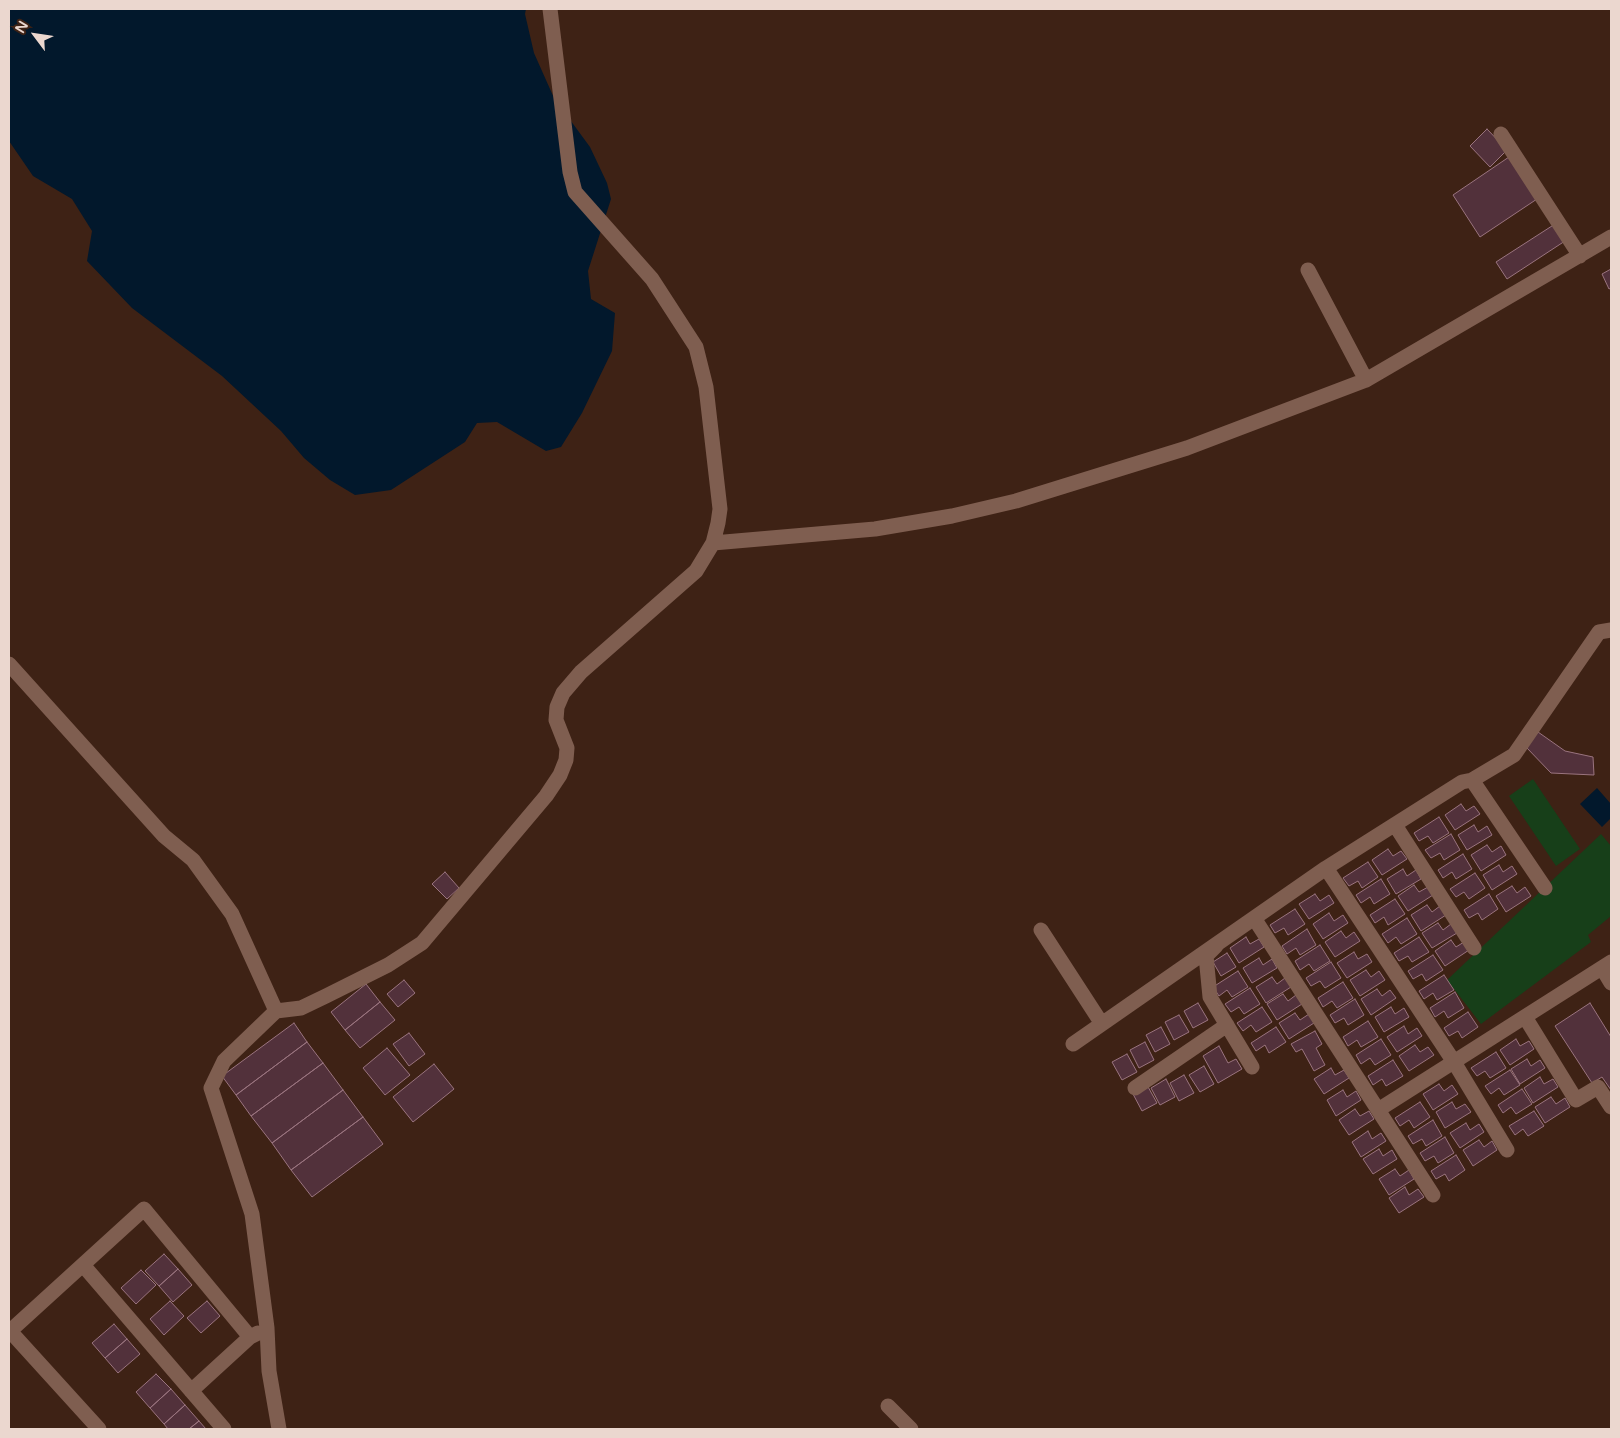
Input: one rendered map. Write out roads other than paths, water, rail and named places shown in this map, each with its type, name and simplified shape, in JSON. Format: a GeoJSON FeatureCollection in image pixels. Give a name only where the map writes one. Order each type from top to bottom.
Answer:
{"type":"FeatureCollection","features":[{"type":"Feature","properties":{"kind":"street"},"geometry":{"type":"LineString","coordinates":[[279,1429],[269,1372],[267,1328],[252,1214],[211,1088],[224,1061],[276,1011],[301,1008],[388,965],[422,943],[546,796],[560,775],[566,760],[567,748],[556,720],[557,707],[563,693],[581,672],[679,588],[696,571],[713,543],[718,523],[720,509],[706,387],[696,347],[652,279],[575,192],[570,172],[550,9]]}},
{"type":"Feature","properties":{"kind":"street"},"geometry":{"type":"LineString","coordinates":[[1501,134],[1580,256]]}},
{"type":"Feature","properties":{"kind":"street"},"geometry":{"type":"LineString","coordinates":[[713,543],[875,529],[952,516],[1016,501],[1187,448],[1366,380],[1611,237]]}},
{"type":"Feature","properties":{"kind":"street"},"geometry":{"type":"LineString","coordinates":[[1308,270],[1366,380]]}},
{"type":"Feature","properties":{"kind":"street"},"geometry":{"type":"LineString","coordinates":[[1072,1044],[1326,868],[1462,782],[1472,780],[1514,755],[1599,632],[1611,630]]}},
{"type":"Feature","properties":{"kind":"street"},"geometry":{"type":"LineString","coordinates":[[9,664],[164,836],[193,860],[232,914],[276,1011]]}},
{"type":"Feature","properties":{"kind":"street"},"geometry":{"type":"LineString","coordinates":[[1472,780],[1545,888]]}},
{"type":"Feature","properties":{"kind":"street"},"geometry":{"type":"LineString","coordinates":[[1395,825],[1474,948]]}},
{"type":"Feature","properties":{"kind":"street"},"geometry":{"type":"LineString","coordinates":[[1326,868],[1454,1062],[1507,1150]]}},
{"type":"Feature","properties":{"kind":"street"},"geometry":{"type":"LineString","coordinates":[[1254,918],[1433,1195]]}},
{"type":"Feature","properties":{"kind":"street"},"geometry":{"type":"LineString","coordinates":[[1041,930],[1102,1024]]}},
{"type":"Feature","properties":{"kind":"street"},"geometry":{"type":"LineString","coordinates":[[1223,938],[1206,956],[1210,997],[1252,1066]]}},
{"type":"Feature","properties":{"kind":"street"},"geometry":{"type":"LineString","coordinates":[[1378,1110],[1607,965],[1611,983]]}},
{"type":"Feature","properties":{"kind":"street"},"geometry":{"type":"LineString","coordinates":[[1525,1017],[1576,1100],[1598,1087],[1611,1107]]}},
{"type":"Feature","properties":{"kind":"street"},"geometry":{"type":"LineString","coordinates":[[1135,1088],[1227,1025]]}},
{"type":"Feature","properties":{"kind":"street"},"geometry":{"type":"LineString","coordinates":[[99,1429],[10,1331],[144,1209],[250,1337]]}},
{"type":"Feature","properties":{"kind":"street"},"geometry":{"type":"LineString","coordinates":[[83,1264],[224,1429]]}},
{"type":"Feature","properties":{"kind":"street"},"geometry":{"type":"LineString","coordinates":[[192,1391],[250,1337],[267,1328]]}},
{"type":"Feature","properties":{"kind":"street"},"geometry":{"type":"LineString","coordinates":[[888,1406],[911,1429]]}},
{"type":"Feature","properties":{"kind":"water"},"geometry":{"type":"Polygon","coordinates":[[[9,9],[526,9],[525,14],[534,53],[554,98],[590,147],[607,183],[611,199],[588,271],[591,299],[615,313],[612,351],[582,413],[561,447],[546,451],[497,422],[477,423],[465,442],[391,490],[355,495],[330,480],[304,458],[281,431],[222,376],[132,308],[87,261],[92,231],[72,199],[33,176],[9,141],[9,9]]]}},
{"type":"Feature","properties":{"kind":"water"},"geometry":{"type":"Polygon","coordinates":[[[1597,788],[1611,804],[1611,818],[1602,827],[1580,804],[1597,788]]]}}]}
